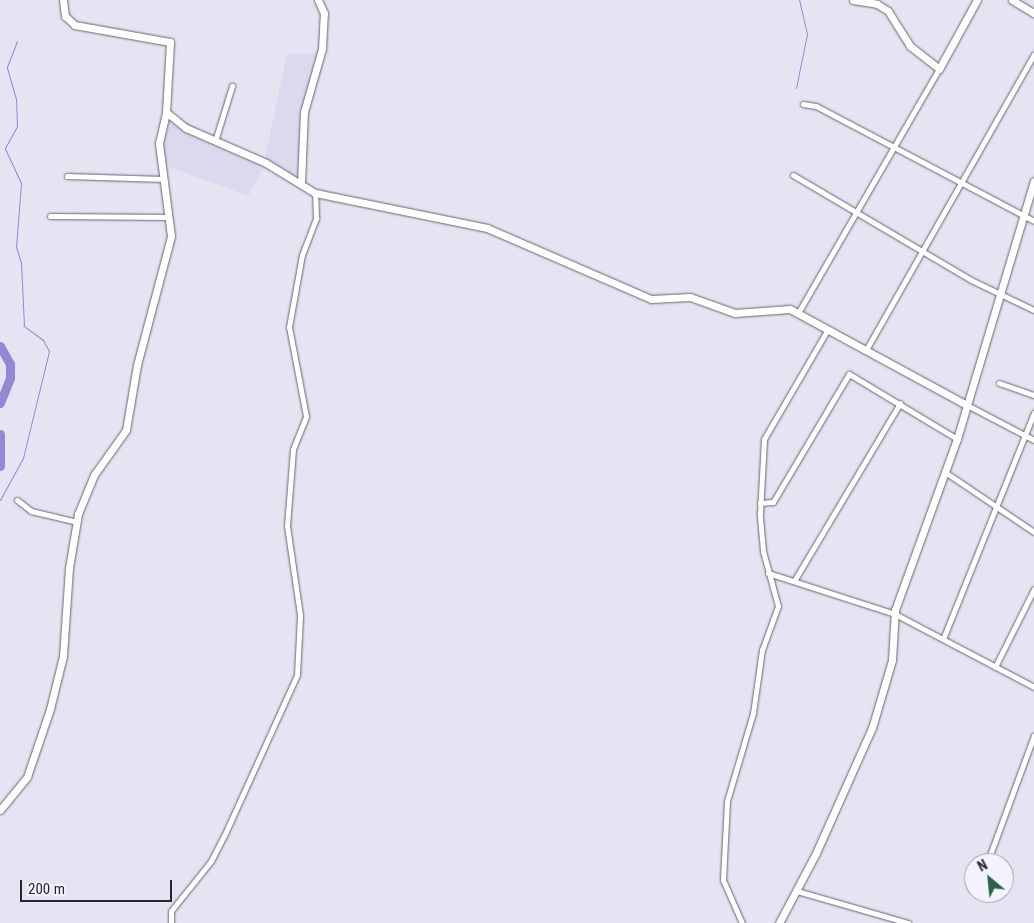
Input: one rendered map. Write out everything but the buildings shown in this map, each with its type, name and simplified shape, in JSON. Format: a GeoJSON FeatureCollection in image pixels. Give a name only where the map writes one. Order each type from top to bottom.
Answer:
{"type":"FeatureCollection","features":[{"type":"Feature","properties":{"kind":"street"},"geometry":{"type":"LineString","coordinates":[[0,810],[27,776],[50,709],[62,656],[68,568],[77,522],[92,480],[123,438],[133,408],[137,365],[171,236],[159,135],[166,112],[169,40],[133,39],[75,24],[65,16],[63,0]]}},
{"type":"Feature","properties":{"kind":"street"},"geometry":{"type":"LineString","coordinates":[[301,183],[304,112],[322,49],[324,13],[318,0]]}},
{"type":"Feature","properties":{"kind":"street"},"geometry":{"type":"LineString","coordinates":[[853,0],[876,4],[888,11],[910,46],[939,69]]}},
{"type":"Feature","properties":{"kind":"street"},"geometry":{"type":"LineString","coordinates":[[798,313],[855,213],[896,149],[977,0]]}},
{"type":"Feature","properties":{"kind":"street"},"geometry":{"type":"LineString","coordinates":[[1012,0],[1034,13]]}},
{"type":"Feature","properties":{"kind":"street"},"geometry":{"type":"LineString","coordinates":[[866,350],[964,184],[1034,54]]}},
{"type":"Feature","properties":{"kind":"street"},"geometry":{"type":"LineString","coordinates":[[215,141],[232,86]]}},
{"type":"Feature","properties":{"kind":"street"},"geometry":{"type":"LineString","coordinates":[[804,104],[1034,220]]}},
{"type":"Feature","properties":{"kind":"street"},"geometry":{"type":"LineString","coordinates":[[166,112],[186,128],[301,183],[315,192],[487,228],[651,299],[690,297],[734,313],[790,309],[1034,440]]}},
{"type":"Feature","properties":{"kind":"street"},"geometry":{"type":"LineString","coordinates":[[793,175],[855,213],[999,295],[1034,310]]}},
{"type":"Feature","properties":{"kind":"street"},"geometry":{"type":"LineString","coordinates":[[67,176],[164,179]]}},
{"type":"Feature","properties":{"kind":"street"},"geometry":{"type":"LineString","coordinates":[[779,923],[797,891],[872,728],[892,660],[894,614],[956,439],[1034,182]]}},
{"type":"Feature","properties":{"kind":"street"},"geometry":{"type":"LineString","coordinates":[[171,923],[171,911],[211,861],[224,836],[297,675],[300,615],[287,526],[293,449],[306,416],[289,327],[302,255],[316,218],[315,192]]}},
{"type":"Feature","properties":{"kind":"street"},"geometry":{"type":"LineString","coordinates":[[50,216],[168,217]]}},
{"type":"Feature","properties":{"kind":"street"},"geometry":{"type":"LineString","coordinates":[[742,923],[736,916],[737,903],[723,885],[727,801],[753,713],[762,650],[778,606],[768,573],[760,503],[764,439],[828,329]]}},
{"type":"Feature","properties":{"kind":"street"},"geometry":{"type":"LineString","coordinates":[[760,503],[772,502],[849,374],[900,403],[956,439]]}},
{"type":"Feature","properties":{"kind":"street"},"geometry":{"type":"LineString","coordinates":[[999,383],[1034,395]]}},
{"type":"Feature","properties":{"kind":"street"},"geometry":{"type":"LineString","coordinates":[[794,581],[900,403]]}},
{"type":"Feature","properties":{"kind":"street"},"geometry":{"type":"LineString","coordinates":[[943,639],[1034,414]]}},
{"type":"Feature","properties":{"kind":"street"},"geometry":{"type":"LineString","coordinates":[[945,472],[1034,532]]}},
{"type":"Feature","properties":{"kind":"street"},"geometry":{"type":"LineString","coordinates":[[17,500],[31,511],[77,522]]}},
{"type":"Feature","properties":{"kind":"street"},"geometry":{"type":"LineString","coordinates":[[768,573],[894,614],[1034,687]]}},
{"type":"Feature","properties":{"kind":"street"},"geometry":{"type":"LineString","coordinates":[[995,667],[1034,589]]}},
{"type":"Feature","properties":{"kind":"street"},"geometry":{"type":"LineString","coordinates":[[992,853],[1034,735]]}},
{"type":"Feature","properties":{"kind":"street"},"geometry":{"type":"LineString","coordinates":[[797,891],[908,923]]}},
{"type":"Feature","properties":{"kind":"shaded area"},"geometry":{"type":"Polygon","coordinates":[[[320,53],[309,98],[301,183],[266,163],[248,196],[164,165],[161,153],[166,112],[264,162],[287,54],[320,53]]]}},
{"type":"Feature","properties":{"kind":"waterway"},"geometry":{"type":"LineString","coordinates":[[796,88],[807,34],[799,0]]}},
{"type":"Feature","properties":{"kind":"waterway"},"geometry":{"type":"LineString","coordinates":[[0,500],[23,458],[49,351],[43,340],[24,326],[21,263],[16,247],[21,183],[5,148],[17,126],[16,99],[7,67],[17,41]]}},
{"type":"Feature","properties":{"kind":"waterway"},"geometry":{"type":"LineString","coordinates":[[0,346],[10,364],[10,378],[0,403]]}},
{"type":"Feature","properties":{"kind":"waterway"},"geometry":{"type":"LineString","coordinates":[[0,434],[0,466]]}}]}
